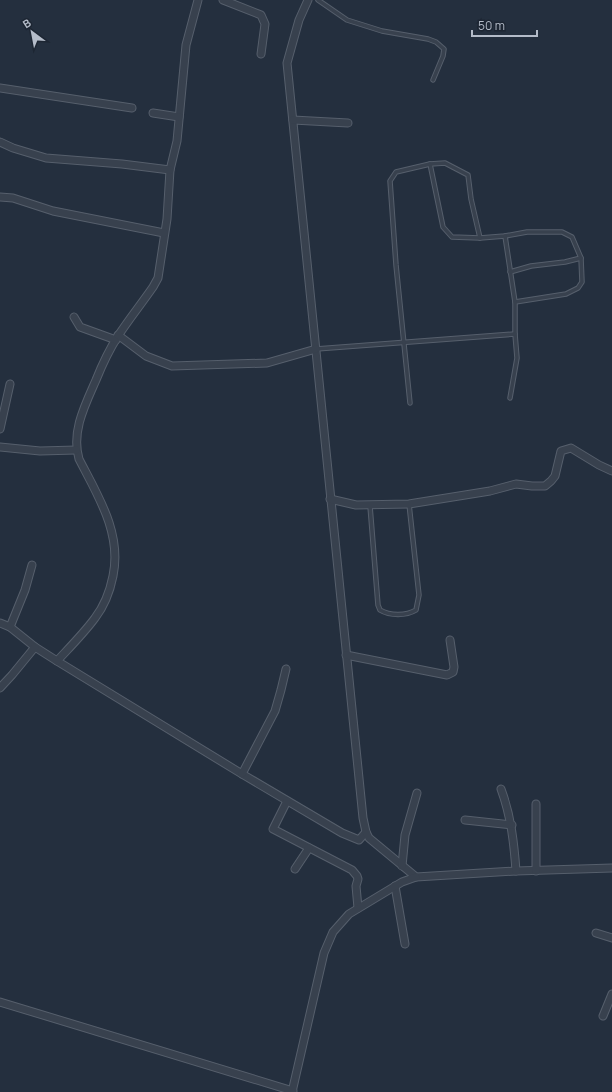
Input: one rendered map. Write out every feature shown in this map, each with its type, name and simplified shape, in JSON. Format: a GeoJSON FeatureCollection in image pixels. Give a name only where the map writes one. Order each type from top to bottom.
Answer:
{"type":"FeatureCollection","features":[{"type":"Feature","properties":{"kind":"street"},"geometry":{"type":"LineString","coordinates":[[57,661],[96,617],[110,590],[116,557],[113,535],[107,514],[79,460],[76,450],[79,425],[85,402],[104,360],[117,338],[158,278],[166,219],[170,170],[177,141],[178,117],[186,46],[198,0]]}},
{"type":"Feature","properties":{"kind":"street"},"geometry":{"type":"LineString","coordinates":[[223,0],[261,15],[265,24],[261,54]]}},
{"type":"Feature","properties":{"kind":"street"},"geometry":{"type":"LineString","coordinates":[[308,0],[299,20],[287,63],[363,818],[369,838],[416,877]]}},
{"type":"Feature","properties":{"kind":"street"},"geometry":{"type":"LineString","coordinates":[[0,88],[132,108]]}},
{"type":"Feature","properties":{"kind":"street"},"geometry":{"type":"LineString","coordinates":[[152,113],[178,117]]}},
{"type":"Feature","properties":{"kind":"street"},"geometry":{"type":"LineString","coordinates":[[293,120],[348,124]]}},
{"type":"Feature","properties":{"kind":"street"},"geometry":{"type":"LineString","coordinates":[[0,142],[13,148],[46,158],[122,164],[170,170]]}},
{"type":"Feature","properties":{"kind":"street"},"geometry":{"type":"LineString","coordinates":[[0,197],[13,198],[54,211],[164,232]]}},
{"type":"Feature","properties":{"kind":"street"},"geometry":{"type":"LineString","coordinates":[[74,317],[80,327],[117,338],[146,356],[172,366],[267,363],[316,349]]}},
{"type":"Feature","properties":{"kind":"street"},"geometry":{"type":"LineString","coordinates":[[0,428],[10,384]]}},
{"type":"Feature","properties":{"kind":"street"},"geometry":{"type":"LineString","coordinates":[[0,447],[40,451],[76,450]]}},
{"type":"Feature","properties":{"kind":"street"},"geometry":{"type":"LineString","coordinates":[[330,499],[356,505],[370,506],[409,504],[490,491],[516,484],[545,486],[554,476],[561,452],[567,448],[571,448],[612,471]]}},
{"type":"Feature","properties":{"kind":"street"},"geometry":{"type":"LineString","coordinates":[[10,628],[25,590],[32,565]]}},
{"type":"Feature","properties":{"kind":"street"},"geometry":{"type":"LineString","coordinates":[[0,623],[10,628],[57,661],[242,774],[352,838],[359,840],[366,832]]}},
{"type":"Feature","properties":{"kind":"street"},"geometry":{"type":"LineString","coordinates":[[346,655],[447,675],[453,672],[454,667],[450,640]]}},
{"type":"Feature","properties":{"kind":"street"},"geometry":{"type":"LineString","coordinates":[[0,688],[35,647]]}},
{"type":"Feature","properties":{"kind":"street"},"geometry":{"type":"LineString","coordinates":[[242,774],[275,711],[286,669]]}},
{"type":"Feature","properties":{"kind":"street"},"geometry":{"type":"LineString","coordinates":[[502,789],[512,825],[516,871]]}},
{"type":"Feature","properties":{"kind":"street"},"geometry":{"type":"LineString","coordinates":[[402,866],[405,835],[417,794]]}},
{"type":"Feature","properties":{"kind":"street"},"geometry":{"type":"LineString","coordinates":[[287,800],[273,829],[352,870],[357,876],[358,880],[356,886],[358,908]]}},
{"type":"Feature","properties":{"kind":"street"},"geometry":{"type":"LineString","coordinates":[[536,804],[536,871]]}},
{"type":"Feature","properties":{"kind":"street"},"geometry":{"type":"LineString","coordinates":[[465,820],[512,825]]}},
{"type":"Feature","properties":{"kind":"street"},"geometry":{"type":"LineString","coordinates":[[295,869],[309,848]]}},
{"type":"Feature","properties":{"kind":"street"},"geometry":{"type":"LineString","coordinates":[[0,1002],[292,1092],[324,953],[333,932],[349,914],[402,882],[416,877],[516,871],[612,868]]}},
{"type":"Feature","properties":{"kind":"street"},"geometry":{"type":"LineString","coordinates":[[395,886],[405,944]]}},
{"type":"Feature","properties":{"kind":"street"},"geometry":{"type":"LineString","coordinates":[[596,933],[612,938]]}},
{"type":"Feature","properties":{"kind":"street"},"geometry":{"type":"LineString","coordinates":[[603,1016],[612,994]]}},
{"type":"Feature","properties":{"kind":"lane"},"geometry":{"type":"LineString","coordinates":[[318,0],[347,20],[382,31],[436,42],[444,49],[443,56],[433,80]]}},
{"type":"Feature","properties":{"kind":"lane"},"geometry":{"type":"LineString","coordinates":[[410,403],[390,188],[390,181],[396,172],[430,164],[445,163],[468,175],[471,199],[480,238]]}},
{"type":"Feature","properties":{"kind":"lane"},"geometry":{"type":"LineString","coordinates":[[430,164],[443,227],[452,237],[480,238],[527,232],[562,232],[572,237],[581,258],[582,282],[578,288],[566,294],[515,302]]}},
{"type":"Feature","properties":{"kind":"lane"},"geometry":{"type":"LineString","coordinates":[[390,188],[393,183]]}},
{"type":"Feature","properties":{"kind":"lane"},"geometry":{"type":"LineString","coordinates":[[505,236],[515,302],[517,358],[510,398]]}},
{"type":"Feature","properties":{"kind":"lane"},"geometry":{"type":"LineString","coordinates":[[510,272],[531,266],[565,262],[581,258]]}},
{"type":"Feature","properties":{"kind":"lane"},"geometry":{"type":"LineString","coordinates":[[316,349],[515,334]]}},
{"type":"Feature","properties":{"kind":"lane"},"geometry":{"type":"LineString","coordinates":[[370,506],[378,605],[380,610],[390,614],[405,614],[416,610],[419,595],[409,504]]}}]}
